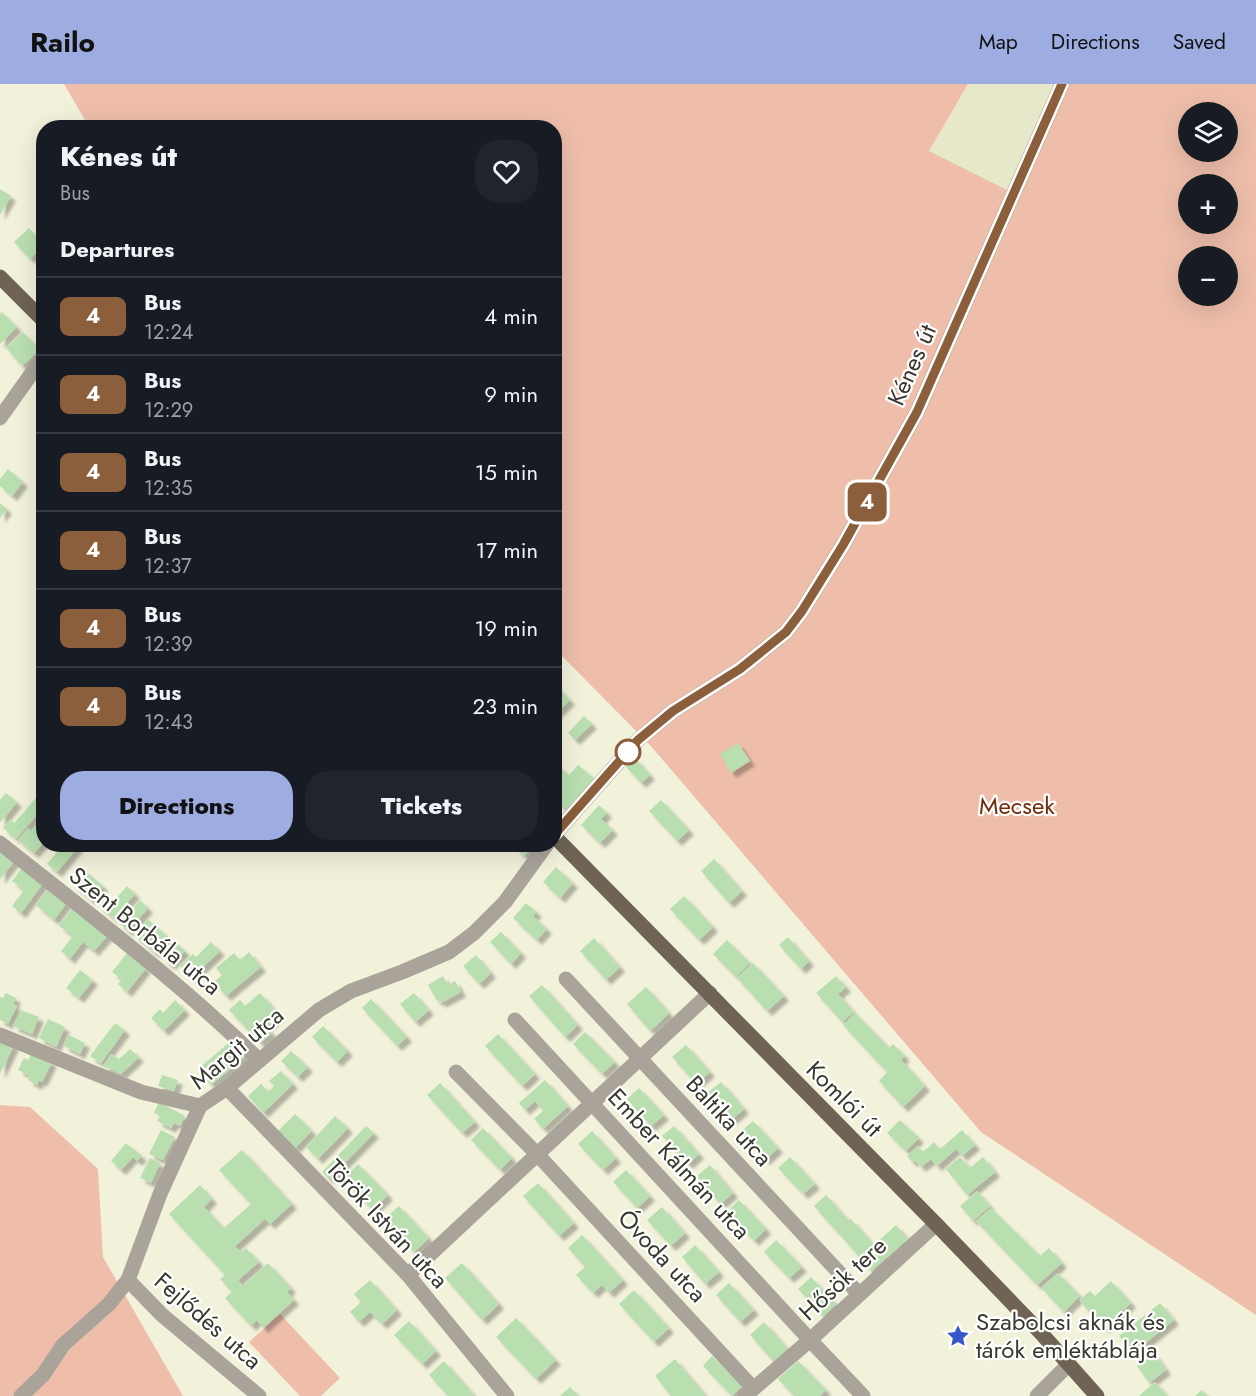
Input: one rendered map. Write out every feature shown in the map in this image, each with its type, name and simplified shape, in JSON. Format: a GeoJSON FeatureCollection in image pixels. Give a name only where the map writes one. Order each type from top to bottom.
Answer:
{"type":"FeatureCollection","features":[{"type":"Feature","properties":{"kind":"main road"},"geometry":{"type":"LineString","coordinates":[[0,277],[36,313]]}},
{"type":"Feature","properties":{"kind":"main road","name":"Komlói út"},"geometry":{"type":"LineString","coordinates":[[562,843],[936,1224],[1097,1396]]}},
{"type":"Feature","properties":{"kind":"street","name":"Kénes út"},"geometry":{"type":"LineString","coordinates":[[562,828],[638,740],[673,711],[740,669],[786,632],[802,611],[843,545],[917,412],[1062,84]]}},
{"type":"Feature","properties":{"kind":"street"},"geometry":{"type":"LineString","coordinates":[[0,418],[36,367]]}},
{"type":"Feature","properties":{"kind":"street","name":"Szent Borbála utca"},"geometry":{"type":"LineString","coordinates":[[0,843],[164,973],[216,1018],[258,1059]]}},
{"type":"Feature","properties":{"kind":"street","name":"Margit utca"},"geometry":{"type":"LineString","coordinates":[[21,1396],[43,1375],[63,1345],[109,1304],[128,1280],[160,1194],[200,1106],[227,1088],[258,1059],[319,1010],[351,991],[449,952],[474,933],[505,902],[541,852]]}},
{"type":"Feature","properties":{"kind":"street","name":"Baltika utca"},"geometry":{"type":"LineString","coordinates":[[566,979],[859,1294]]}},
{"type":"Feature","properties":{"kind":"street"},"geometry":{"type":"LineString","coordinates":[[408,1275],[710,993]]}},
{"type":"Feature","properties":{"kind":"street","name":"Ember Kálmán utca"},"geometry":{"type":"LineString","coordinates":[[515,1020],[810,1340]]}},
{"type":"Feature","properties":{"kind":"street"},"geometry":{"type":"LineString","coordinates":[[0,1035],[141,1092],[200,1106]]}},
{"type":"Feature","properties":{"kind":"street","name":"Óvoda utca"},"geometry":{"type":"LineString","coordinates":[[456,1072],[537,1154],[749,1392]]}},
{"type":"Feature","properties":{"kind":"street","name":"Török István utca"},"geometry":{"type":"LineString","coordinates":[[227,1088],[408,1275],[507,1396]]}},
{"type":"Feature","properties":{"kind":"street","name":"Hősök tere"},"geometry":{"type":"LineString","coordinates":[[863,1396],[810,1340],[936,1224]]}},
{"type":"Feature","properties":{"kind":"street","name":"Fejlődés utca"},"geometry":{"type":"LineString","coordinates":[[128,1280],[162,1316],[259,1396]]}},
{"type":"Feature","properties":{"kind":"street"},"geometry":{"type":"LineString","coordinates":[[749,1392],[810,1340]]}},
{"type":"Feature","properties":{"kind":"street"},"geometry":{"type":"LineString","coordinates":[[1037,1396],[1069,1364]]}},
{"type":"Feature","properties":{"kind":"shaded area"},"geometry":{"type":"Polygon","coordinates":[[[968,84],[1069,84],[1013,193],[929,151],[968,84]]]}},
{"type":"Feature","properties":{"kind":"green space","name":"Mecsek"},"geometry":{"type":"Polygon","coordinates":[[[64,84],[968,84],[929,151],[1013,193],[1069,84],[1256,84],[1256,1315],[981,1132],[650,745],[562,656],[562,120],[85,120],[64,84]]]}},
{"type":"Feature","properties":{"kind":"green space"},"geometry":{"type":"Polygon","coordinates":[[[0,1105],[30,1107],[98,1169],[103,1257],[183,1396],[0,1396],[0,1105]]]}},
{"type":"Feature","properties":{"kind":"green space"},"geometry":{"type":"Polygon","coordinates":[[[280,1314],[340,1378],[321,1396],[300,1396],[249,1342],[280,1314]]]}},
{"type":"Feature","properties":{"kind":"building"},"geometry":{"type":"Polygon","coordinates":[[[0,189],[11,196],[0,215],[0,189]]]}},
{"type":"Feature","properties":{"kind":"building"},"geometry":{"type":"Polygon","coordinates":[[[29,228],[36,236],[36,253],[30,259],[14,242],[29,228]]]}},
{"type":"Feature","properties":{"kind":"building"},"geometry":{"type":"Polygon","coordinates":[[[2,312],[17,327],[0,344],[0,314],[2,312]]]}},
{"type":"Feature","properties":{"kind":"building"},"geometry":{"type":"Polygon","coordinates":[[[23,332],[36,347],[36,353],[22,366],[6,348],[23,332]]]}},
{"type":"Feature","properties":{"kind":"building"},"geometry":{"type":"Polygon","coordinates":[[[8,469],[23,482],[12,496],[0,486],[0,479],[8,469]]]}},
{"type":"Feature","properties":{"kind":"building"},"geometry":{"type":"Polygon","coordinates":[[[0,503],[7,509],[0,518],[0,503]]]}},
{"type":"Feature","properties":{"kind":"building"},"geometry":{"type":"Polygon","coordinates":[[[562,692],[570,700],[562,708],[562,692]]]}},
{"type":"Feature","properties":{"kind":"building"},"geometry":{"type":"Polygon","coordinates":[[[584,716],[592,724],[575,740],[568,733],[584,716]]]}},
{"type":"Feature","properties":{"kind":"building"},"geometry":{"type":"Polygon","coordinates":[[[738,743],[750,761],[731,773],[720,754],[738,743]]]}},
{"type":"Feature","properties":{"kind":"building"},"geometry":{"type":"Polygon","coordinates":[[[635,758],[650,775],[641,783],[626,767],[635,758]]]}},
{"type":"Feature","properties":{"kind":"building"},"geometry":{"type":"Polygon","coordinates":[[[578,765],[595,779],[570,809],[562,806],[562,769],[569,775],[578,765]]]}},
{"type":"Feature","properties":{"kind":"building"},"geometry":{"type":"Polygon","coordinates":[[[6,793],[17,802],[0,823],[0,800],[6,793]]]}},
{"type":"Feature","properties":{"kind":"building"},"geometry":{"type":"Polygon","coordinates":[[[36,798],[36,816],[16,839],[3,828],[11,819],[14,823],[36,798]]]}},
{"type":"Feature","properties":{"kind":"building"},"geometry":{"type":"Polygon","coordinates":[[[661,800],[689,830],[677,841],[649,811],[661,800]]]}},
{"type":"Feature","properties":{"kind":"building"},"geometry":{"type":"Polygon","coordinates":[[[599,805],[607,813],[601,819],[613,830],[600,843],[581,825],[599,805]]]}},
{"type":"Feature","properties":{"kind":"building"},"geometry":{"type":"Polygon","coordinates":[[[36,825],[36,851],[34,853],[18,840],[28,828],[31,831],[36,825]]]}},
{"type":"Feature","properties":{"kind":"building"},"geometry":{"type":"Polygon","coordinates":[[[0,847],[16,859],[0,879],[0,847]]]}},
{"type":"Feature","properties":{"kind":"building"},"geometry":{"type":"Polygon","coordinates":[[[57,852],[74,852],[57,872],[47,864],[57,852]]]}},
{"type":"Feature","properties":{"kind":"building"},"geometry":{"type":"Polygon","coordinates":[[[714,859],[742,891],[729,903],[701,871],[714,859]]]}},
{"type":"Feature","properties":{"kind":"building"},"geometry":{"type":"Polygon","coordinates":[[[23,866],[44,882],[21,913],[12,906],[24,890],[12,881],[23,866]]]}},
{"type":"Feature","properties":{"kind":"building"},"geometry":{"type":"Polygon","coordinates":[[[556,867],[573,883],[560,898],[543,882],[556,867]]]}},
{"type":"Feature","properties":{"kind":"building"},"geometry":{"type":"Polygon","coordinates":[[[84,870],[103,886],[91,900],[72,884],[84,870]]]}},
{"type":"Feature","properties":{"kind":"building"},"geometry":{"type":"Polygon","coordinates":[[[127,886],[135,894],[113,918],[98,905],[106,896],[113,902],[127,886]]]}},
{"type":"Feature","properties":{"kind":"building"},"geometry":{"type":"Polygon","coordinates":[[[50,887],[68,901],[54,920],[36,905],[50,887]]]}},
{"type":"Feature","properties":{"kind":"building"},"geometry":{"type":"Polygon","coordinates":[[[684,896],[713,927],[699,940],[670,909],[684,896]]]}},
{"type":"Feature","properties":{"kind":"building"},"geometry":{"type":"Polygon","coordinates":[[[140,900],[148,908],[128,931],[119,923],[140,900]]]}},
{"type":"Feature","properties":{"kind":"building"},"geometry":{"type":"Polygon","coordinates":[[[526,903],[537,912],[533,916],[547,929],[537,940],[513,918],[526,903]]]}},
{"type":"Feature","properties":{"kind":"building"},"geometry":{"type":"Polygon","coordinates":[[[73,907],[108,935],[94,951],[83,942],[70,959],[61,951],[73,936],[59,926],[73,907]]]}},
{"type":"Feature","properties":{"kind":"building"},"geometry":{"type":"Polygon","coordinates":[[[148,919],[168,937],[155,953],[134,935],[148,919]]]}},
{"type":"Feature","properties":{"kind":"building"},"geometry":{"type":"Polygon","coordinates":[[[501,932],[521,953],[511,964],[490,942],[501,932]]]}},
{"type":"Feature","properties":{"kind":"building"},"geometry":{"type":"Polygon","coordinates":[[[788,937],[809,961],[801,969],[779,945],[788,937]]]}},
{"type":"Feature","properties":{"kind":"building"},"geometry":{"type":"Polygon","coordinates":[[[594,938],[620,967],[606,980],[580,951],[594,938]]]}},
{"type":"Feature","properties":{"kind":"building"},"geometry":{"type":"Polygon","coordinates":[[[727,940],[750,963],[736,977],[713,954],[727,940]]]}},
{"type":"Feature","properties":{"kind":"building"},"geometry":{"type":"Polygon","coordinates":[[[211,942],[220,951],[191,978],[180,966],[193,954],[196,957],[211,942]]]}},
{"type":"Feature","properties":{"kind":"building"},"geometry":{"type":"Polygon","coordinates":[[[177,943],[185,951],[170,965],[162,957],[177,943]]]}},
{"type":"Feature","properties":{"kind":"building"},"geometry":{"type":"Polygon","coordinates":[[[249,952],[261,967],[226,996],[214,982],[222,975],[216,968],[234,953],[240,960],[249,952]]]}},
{"type":"Feature","properties":{"kind":"building"},"geometry":{"type":"Polygon","coordinates":[[[127,953],[146,968],[127,992],[118,984],[122,979],[112,972],[127,953]]]}},
{"type":"Feature","properties":{"kind":"building"},"geometry":{"type":"Polygon","coordinates":[[[476,955],[491,973],[479,984],[463,966],[476,955]]]}},
{"type":"Feature","properties":{"kind":"building"},"geometry":{"type":"Polygon","coordinates":[[[753,963],[784,996],[767,1011],[737,978],[753,963]]]}},
{"type":"Feature","properties":{"kind":"building"},"geometry":{"type":"Polygon","coordinates":[[[80,970],[93,980],[79,998],[66,988],[80,970]]]}},
{"type":"Feature","properties":{"kind":"building"},"geometry":{"type":"Polygon","coordinates":[[[443,976],[448,985],[455,981],[461,992],[441,1003],[440,1000],[437,1001],[428,985],[443,976]]]}},
{"type":"Feature","properties":{"kind":"building"},"geometry":{"type":"Polygon","coordinates":[[[836,976],[846,987],[838,994],[854,1012],[842,1022],[816,993],[836,976]]]}},
{"type":"Feature","properties":{"kind":"building"},"geometry":{"type":"Polygon","coordinates":[[[542,985],[578,1025],[565,1037],[529,996],[542,985]]]}},
{"type":"Feature","properties":{"kind":"building"},"geometry":{"type":"Polygon","coordinates":[[[646,987],[669,1013],[650,1031],[627,1004],[646,987]]]}},
{"type":"Feature","properties":{"kind":"building"},"geometry":{"type":"Polygon","coordinates":[[[6,993],[16,998],[13,1004],[17,1006],[8,1024],[0,1020],[0,997],[3,998],[6,993]]]}},
{"type":"Feature","properties":{"kind":"building"},"geometry":{"type":"Polygon","coordinates":[[[260,993],[280,1015],[266,1027],[272,1033],[260,1043],[229,1010],[240,1000],[245,1006],[260,993]]]}},
{"type":"Feature","properties":{"kind":"building"},"geometry":{"type":"Polygon","coordinates":[[[414,993],[429,1010],[415,1022],[400,1004],[414,993]]]}},
{"type":"Feature","properties":{"kind":"building"},"geometry":{"type":"Polygon","coordinates":[[[371,999],[407,1037],[397,1046],[362,1008],[371,999]]]}},
{"type":"Feature","properties":{"kind":"building"},"geometry":{"type":"Polygon","coordinates":[[[175,1000],[185,1010],[164,1031],[151,1018],[160,1009],[163,1013],[175,1000]]]}},
{"type":"Feature","properties":{"kind":"building"},"geometry":{"type":"Polygon","coordinates":[[[21,1010],[39,1017],[32,1034],[13,1026],[21,1010]]]}},
{"type":"Feature","properties":{"kind":"building"},"geometry":{"type":"Polygon","coordinates":[[[855,1013],[889,1048],[893,1044],[905,1056],[901,1060],[925,1086],[903,1107],[879,1081],[887,1072],[843,1025],[855,1013]]]}},
{"type":"Feature","properties":{"kind":"building"},"geometry":{"type":"Polygon","coordinates":[[[48,1019],[65,1027],[56,1047],[39,1038],[48,1019]]]}},
{"type":"Feature","properties":{"kind":"building"},"geometry":{"type":"Polygon","coordinates":[[[115,1023],[125,1030],[101,1063],[90,1056],[115,1023]]]}},
{"type":"Feature","properties":{"kind":"building"},"geometry":{"type":"Polygon","coordinates":[[[323,1026],[348,1051],[337,1062],[312,1037],[323,1026]]]}},
{"type":"Feature","properties":{"kind":"building"},"geometry":{"type":"Polygon","coordinates":[[[585,1032],[615,1062],[602,1074],[573,1044],[585,1032]]]}},
{"type":"Feature","properties":{"kind":"building"},"geometry":{"type":"Polygon","coordinates":[[[498,1034],[535,1074],[522,1086],[485,1046],[498,1034]]]}},
{"type":"Feature","properties":{"kind":"building"},"geometry":{"type":"Polygon","coordinates":[[[69,1035],[85,1043],[80,1054],[64,1046],[69,1035]]]}},
{"type":"Feature","properties":{"kind":"building"},"geometry":{"type":"Polygon","coordinates":[[[0,1038],[14,1045],[0,1074],[0,1038]]]}},
{"type":"Feature","properties":{"kind":"building"},"geometry":{"type":"Polygon","coordinates":[[[232,1040],[246,1056],[211,1085],[198,1069],[232,1040]]]}},
{"type":"Feature","properties":{"kind":"building"},"geometry":{"type":"Polygon","coordinates":[[[686,1045],[710,1072],[696,1084],[672,1057],[686,1045]]]}},
{"type":"Feature","properties":{"kind":"building"},"geometry":{"type":"Polygon","coordinates":[[[130,1049],[139,1057],[121,1074],[103,1066],[111,1054],[119,1059],[130,1049]]]}},
{"type":"Feature","properties":{"kind":"building"},"geometry":{"type":"Polygon","coordinates":[[[291,1051],[308,1067],[298,1077],[281,1061],[291,1051]]]}},
{"type":"Feature","properties":{"kind":"building"},"geometry":{"type":"Polygon","coordinates":[[[32,1052],[52,1062],[42,1082],[39,1080],[37,1085],[28,1080],[30,1076],[18,1070],[24,1058],[28,1060],[32,1052]]]}},
{"type":"Feature","properties":{"kind":"building"},"geometry":{"type":"Polygon","coordinates":[[[281,1071],[293,1084],[263,1113],[248,1096],[261,1084],[268,1092],[274,1086],[269,1081],[281,1071]]]}},
{"type":"Feature","properties":{"kind":"building"},"geometry":{"type":"Polygon","coordinates":[[[162,1075],[178,1080],[174,1091],[158,1086],[162,1075]]]}},
{"type":"Feature","properties":{"kind":"building"},"geometry":{"type":"Polygon","coordinates":[[[545,1080],[568,1106],[543,1129],[534,1119],[543,1111],[535,1101],[525,1110],[519,1103],[545,1080]]]}},
{"type":"Feature","properties":{"kind":"building"},"geometry":{"type":"Polygon","coordinates":[[[721,1082],[744,1109],[731,1120],[707,1093],[721,1082]]]}},
{"type":"Feature","properties":{"kind":"building"},"geometry":{"type":"Polygon","coordinates":[[[440,1083],[475,1122],[462,1133],[427,1095],[440,1083]]]}},
{"type":"Feature","properties":{"kind":"building"},"geometry":{"type":"Polygon","coordinates":[[[639,1088],[664,1115],[651,1126],[627,1099],[639,1088]]]}},
{"type":"Feature","properties":{"kind":"building"},"geometry":{"type":"Polygon","coordinates":[[[159,1102],[185,1116],[180,1126],[174,1123],[171,1128],[157,1121],[160,1116],[154,1113],[159,1102]]]}},
{"type":"Feature","properties":{"kind":"building"},"geometry":{"type":"Polygon","coordinates":[[[295,1114],[312,1131],[295,1148],[278,1131],[295,1114]]]}},
{"type":"Feature","properties":{"kind":"building"},"geometry":{"type":"Polygon","coordinates":[[[335,1116],[348,1128],[318,1159],[306,1147],[335,1116]]]}},
{"type":"Feature","properties":{"kind":"building"},"geometry":{"type":"Polygon","coordinates":[[[900,1120],[919,1138],[906,1151],[887,1133],[900,1120]]]}},
{"type":"Feature","properties":{"kind":"building"},"geometry":{"type":"Polygon","coordinates":[[[753,1121],[778,1148],[765,1160],[740,1132],[753,1121]]]}},
{"type":"Feature","properties":{"kind":"building"},"geometry":{"type":"Polygon","coordinates":[[[366,1126],[374,1133],[329,1179],[322,1172],[366,1126]]]}},
{"type":"Feature","properties":{"kind":"building"},"geometry":{"type":"Polygon","coordinates":[[[674,1126],[699,1154],[688,1164],[662,1136],[674,1126]]]}},
{"type":"Feature","properties":{"kind":"building"},"geometry":{"type":"Polygon","coordinates":[[[483,1128],[512,1158],[500,1170],[471,1140],[483,1128]]]}},
{"type":"Feature","properties":{"kind":"building"},"geometry":{"type":"Polygon","coordinates":[[[161,1130],[175,1137],[163,1160],[149,1154],[161,1130]]]}},
{"type":"Feature","properties":{"kind":"building"},"geometry":{"type":"Polygon","coordinates":[[[962,1130],[975,1145],[962,1156],[956,1149],[937,1166],[931,1159],[921,1167],[907,1156],[918,1146],[923,1152],[934,1142],[940,1149],[962,1130]]]}},
{"type":"Feature","properties":{"kind":"building"},"geometry":{"type":"Polygon","coordinates":[[[592,1131],[616,1158],[603,1170],[578,1144],[592,1131]]]}},
{"type":"Feature","properties":{"kind":"building"},"geometry":{"type":"Polygon","coordinates":[[[126,1143],[142,1156],[137,1161],[133,1157],[121,1170],[111,1161],[126,1143]]]}},
{"type":"Feature","properties":{"kind":"building"},"geometry":{"type":"Polygon","coordinates":[[[242,1150],[292,1204],[270,1224],[265,1219],[235,1246],[241,1252],[246,1248],[259,1262],[238,1280],[243,1286],[268,1263],[291,1288],[287,1292],[294,1300],[263,1328],[257,1320],[251,1326],[225,1298],[232,1292],[220,1279],[225,1275],[169,1214],[200,1185],[212,1199],[204,1207],[224,1228],[251,1204],[219,1170],[242,1150]]]}},
{"type":"Feature","properties":{"kind":"building"},"geometry":{"type":"Polygon","coordinates":[[[790,1157],[815,1184],[803,1194],[778,1168],[790,1157]]]}},
{"type":"Feature","properties":{"kind":"building"},"geometry":{"type":"Polygon","coordinates":[[[960,1157],[970,1168],[983,1157],[995,1172],[967,1195],[946,1169],[960,1157]]]}},
{"type":"Feature","properties":{"kind":"building"},"geometry":{"type":"Polygon","coordinates":[[[150,1158],[160,1163],[151,1183],[140,1178],[150,1158]]]}},
{"type":"Feature","properties":{"kind":"building"},"geometry":{"type":"Polygon","coordinates":[[[358,1164],[388,1195],[373,1210],[343,1179],[358,1164]]]}},
{"type":"Feature","properties":{"kind":"building"},"geometry":{"type":"Polygon","coordinates":[[[710,1165],[733,1193],[720,1204],[697,1176],[710,1165]]]}},
{"type":"Feature","properties":{"kind":"building"},"geometry":{"type":"Polygon","coordinates":[[[626,1170],[650,1196],[637,1208],[613,1182],[626,1170]]]}},
{"type":"Feature","properties":{"kind":"building"},"geometry":{"type":"Polygon","coordinates":[[[538,1183],[574,1223],[559,1236],[523,1196],[538,1183]]]}},
{"type":"Feature","properties":{"kind":"building"},"geometry":{"type":"Polygon","coordinates":[[[977,1191],[990,1206],[973,1221],[960,1206],[977,1191]]]}},
{"type":"Feature","properties":{"kind":"building"},"geometry":{"type":"Polygon","coordinates":[[[826,1195],[848,1220],[836,1231],[814,1206],[826,1195]]]}},
{"type":"Feature","properties":{"kind":"building"},"geometry":{"type":"Polygon","coordinates":[[[739,1200],[766,1229],[754,1241],[727,1212],[739,1200]]]}},
{"type":"Feature","properties":{"kind":"building"},"geometry":{"type":"Polygon","coordinates":[[[399,1206],[429,1238],[414,1252],[384,1219],[399,1206]]]}},
{"type":"Feature","properties":{"kind":"building"},"geometry":{"type":"Polygon","coordinates":[[[662,1207],[685,1233],[671,1246],[647,1220],[662,1207]]]}},
{"type":"Feature","properties":{"kind":"building"},"geometry":{"type":"Polygon","coordinates":[[[991,1208],[1040,1256],[1049,1248],[1062,1263],[1037,1285],[976,1221],[991,1208]]]}},
{"type":"Feature","properties":{"kind":"building"},"geometry":{"type":"Polygon","coordinates":[[[851,1219],[874,1245],[896,1225],[908,1239],[871,1271],[837,1231],[851,1219]]]}},
{"type":"Feature","properties":{"kind":"building"},"geometry":{"type":"Polygon","coordinates":[[[582,1235],[623,1280],[609,1293],[602,1285],[593,1293],[576,1275],[585,1267],[568,1248],[582,1235]]]}},
{"type":"Feature","properties":{"kind":"building"},"geometry":{"type":"Polygon","coordinates":[[[776,1240],[802,1267],[789,1278],[764,1252],[776,1240]]]}},
{"type":"Feature","properties":{"kind":"building"},"geometry":{"type":"Polygon","coordinates":[[[695,1245],[719,1272],[705,1284],[682,1257],[695,1245]]]}},
{"type":"Feature","properties":{"kind":"building"},"geometry":{"type":"Polygon","coordinates":[[[462,1263],[499,1304],[482,1320],[445,1278],[462,1263]]]}},
{"type":"Feature","properties":{"kind":"building"},"geometry":{"type":"Polygon","coordinates":[[[1058,1273],[1080,1296],[1064,1312],[1041,1288],[1058,1273]]]}},
{"type":"Feature","properties":{"kind":"building"},"geometry":{"type":"Polygon","coordinates":[[[811,1277],[836,1304],[823,1316],[798,1289],[811,1277]]]}},
{"type":"Feature","properties":{"kind":"building"},"geometry":{"type":"Polygon","coordinates":[[[370,1280],[397,1310],[382,1324],[370,1312],[359,1322],[350,1312],[361,1302],[354,1294],[370,1280]]]}},
{"type":"Feature","properties":{"kind":"building"},"geometry":{"type":"Polygon","coordinates":[[[1111,1281],[1131,1303],[1104,1328],[1079,1300],[1090,1291],[1095,1296],[1111,1281]]]}},
{"type":"Feature","properties":{"kind":"building"},"geometry":{"type":"Polygon","coordinates":[[[729,1283],[754,1310],[740,1322],[716,1295],[729,1283]]]}},
{"type":"Feature","properties":{"kind":"building"},"geometry":{"type":"Polygon","coordinates":[[[634,1290],[669,1328],[654,1342],[619,1304],[634,1290]]]}},
{"type":"Feature","properties":{"kind":"building"},"geometry":{"type":"Polygon","coordinates":[[[1160,1303],[1174,1320],[1133,1353],[1119,1336],[1160,1303]]]}},
{"type":"Feature","properties":{"kind":"building"},"geometry":{"type":"Polygon","coordinates":[[[516,1318],[556,1360],[536,1379],[496,1337],[516,1318]]]}},
{"type":"Feature","properties":{"kind":"building"},"geometry":{"type":"Polygon","coordinates":[[[409,1321],[436,1351],[422,1364],[394,1335],[409,1321]]]}},
{"type":"Feature","properties":{"kind":"building"},"geometry":{"type":"Polygon","coordinates":[[[764,1322],[788,1349],[774,1362],[750,1335],[764,1322]]]}},
{"type":"Feature","properties":{"kind":"building"},"geometry":{"type":"Polygon","coordinates":[[[1154,1353],[1166,1370],[1149,1383],[1137,1366],[1154,1353]]]}},
{"type":"Feature","properties":{"kind":"building"},"geometry":{"type":"Polygon","coordinates":[[[712,1356],[742,1386],[732,1396],[703,1366],[712,1356]]]}},
{"type":"Feature","properties":{"kind":"building"},"geometry":{"type":"Polygon","coordinates":[[[675,1359],[704,1396],[671,1396],[655,1376],[675,1359]]]}},
{"type":"Feature","properties":{"kind":"building"},"geometry":{"type":"Polygon","coordinates":[[[444,1361],[473,1396],[448,1396],[429,1375],[444,1361]]]}},
{"type":"Feature","properties":{"kind":"building"},"geometry":{"type":"Polygon","coordinates":[[[798,1361],[826,1390],[820,1396],[794,1396],[778,1379],[798,1361]]]}},
{"type":"Feature","properties":{"kind":"building"},"geometry":{"type":"Polygon","coordinates":[[[1155,1382],[1167,1396],[1139,1396],[1155,1382]]]}},
{"type":"Feature","properties":{"kind":"building"},"geometry":{"type":"Polygon","coordinates":[[[570,1387],[578,1396],[560,1396],[570,1387]]]}},
{"type":"Feature","properties":{"kind":"building"},"geometry":{"type":"Polygon","coordinates":[[[1202,1390],[1208,1396],[1195,1396],[1202,1390]]]}},
{"type":"Feature","properties":{"kind":"bus line","name":"4"},"geometry":{"type":"LineString","coordinates":[[562,826],[638,740],[673,711],[740,669],[786,632],[802,611],[843,545],[917,412],[1062,84]]}},
{"type":"Feature","properties":{"kind":"place","name":"Szabolcsi aknák és tárók emléktáblája"},"geometry":{"type":"Point","coordinates":[958,1336]}}]}
